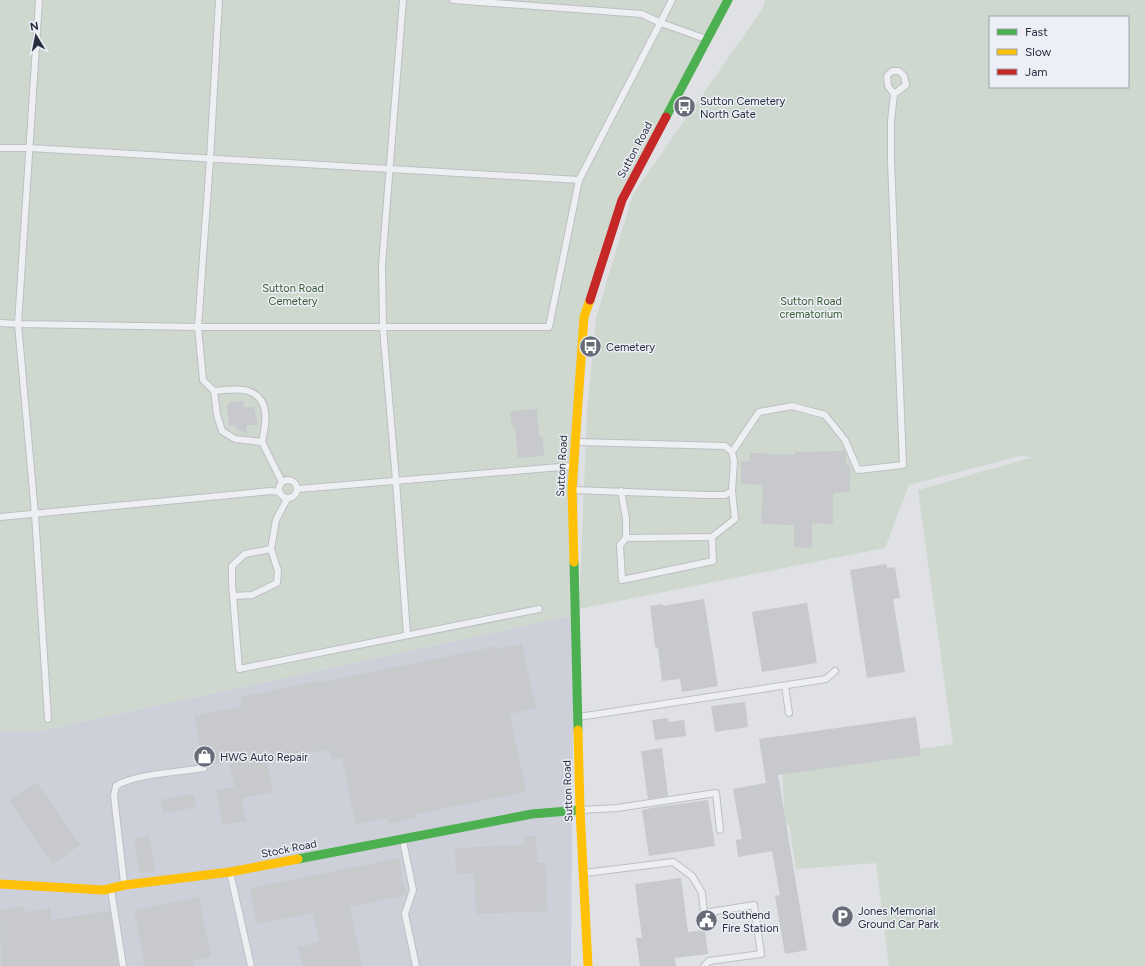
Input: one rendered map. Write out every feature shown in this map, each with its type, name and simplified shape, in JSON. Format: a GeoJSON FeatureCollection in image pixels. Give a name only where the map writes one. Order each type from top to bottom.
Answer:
{"type":"FeatureCollection","features":[{"type":"Feature","properties":{"kind":"street","name":"Sutton Road"},"geometry":{"type":"LineString","coordinates":[[588,966],[580,810],[572,490],[584,316],[622,200],[728,0]]}},
{"type":"Feature","properties":{"kind":"street","name":"Stock Road"},"geometry":{"type":"LineString","coordinates":[[0,884],[104,890],[125,885],[230,872],[532,814],[580,810]]}},
{"type":"Feature","properties":{"kind":"lane"},"geometry":{"type":"LineString","coordinates":[[39,0],[18,324],[35,514],[48,719]]}},
{"type":"Feature","properties":{"kind":"lane"},"geometry":{"type":"LineString","coordinates":[[219,0],[210,159],[198,327],[203,380],[214,391],[217,415],[222,431],[234,439],[262,442]]}},
{"type":"Feature","properties":{"kind":"lane"},"geometry":{"type":"LineString","coordinates":[[403,0],[382,265],[383,328],[407,635]]}},
{"type":"Feature","properties":{"kind":"lane"},"geometry":{"type":"LineString","coordinates":[[453,0],[642,14],[661,23],[707,40]]}},
{"type":"Feature","properties":{"kind":"lane"},"geometry":{"type":"LineString","coordinates":[[0,323],[198,327],[549,327],[579,180],[672,0]]}},
{"type":"Feature","properties":{"kind":"lane"},"geometry":{"type":"LineString","coordinates":[[732,452],[759,412],[792,406],[825,415],[845,440],[858,470],[903,465],[891,161],[891,121],[894,94]]}},
{"type":"Feature","properties":{"kind":"lane"},"geometry":{"type":"LineString","coordinates":[[0,148],[30,148],[579,180]]}},
{"type":"Feature","properties":{"kind":"lane"},"geometry":{"type":"LineString","coordinates":[[214,391],[248,390],[257,394],[262,400],[266,421],[262,442],[282,482]]}},
{"type":"Feature","properties":{"kind":"lane"},"geometry":{"type":"LineString","coordinates":[[575,442],[710,444],[725,446],[732,452],[734,461],[732,490],[735,519],[712,537],[626,538],[620,544],[622,580],[713,561],[712,537]]}},
{"type":"Feature","properties":{"kind":"lane"},"geometry":{"type":"LineString","coordinates":[[298,488],[573,466]]}},
{"type":"Feature","properties":{"kind":"lane"},"geometry":{"type":"LineString","coordinates":[[233,596],[252,595],[277,582],[278,571],[271,549],[276,520],[287,499],[290,499],[296,495],[298,488],[292,480],[285,480],[280,485],[279,492],[287,499]]}},
{"type":"Feature","properties":{"kind":"lane"},"geometry":{"type":"LineString","coordinates":[[572,490],[725,495],[732,490]]}},
{"type":"Feature","properties":{"kind":"lane"},"geometry":{"type":"LineString","coordinates":[[621,491],[626,518],[626,538]]}},
{"type":"Feature","properties":{"kind":"lane"},"geometry":{"type":"LineString","coordinates":[[0,517],[263,492],[279,492]]}},
{"type":"Feature","properties":{"kind":"lane"},"geometry":{"type":"LineString","coordinates":[[271,549],[245,554],[232,566],[239,669],[539,608]]}},
{"type":"Feature","properties":{"kind":"lane"},"geometry":{"type":"LineString","coordinates":[[578,717],[826,679],[835,671]]}},
{"type":"Feature","properties":{"kind":"lane"},"geometry":{"type":"LineString","coordinates":[[785,686],[789,713]]}},
{"type":"Feature","properties":{"kind":"lane"},"geometry":{"type":"LineString","coordinates":[[125,885],[114,796],[116,786],[125,781],[204,768]]}},
{"type":"Feature","properties":{"kind":"lane"},"geometry":{"type":"LineString","coordinates":[[580,810],[616,808],[716,793],[720,830]]}},
{"type":"Feature","properties":{"kind":"lane"},"geometry":{"type":"LineString","coordinates":[[402,839],[412,890],[405,914],[416,966]]}},
{"type":"Feature","properties":{"kind":"lane"},"geometry":{"type":"LineString","coordinates":[[583,873],[673,862],[692,876],[702,893],[704,913],[754,905],[760,954],[709,961],[704,966]]}},
{"type":"Feature","properties":{"kind":"lane"},"geometry":{"type":"LineString","coordinates":[[230,872],[251,966]]}},
{"type":"Feature","properties":{"kind":"lane"},"geometry":{"type":"LineString","coordinates":[[111,888],[123,966]]}},
{"type":"Feature","properties":{"kind":"shaded area"},"geometry":{"type":"Polygon","coordinates":[[[574,615],[571,966],[0,966],[0,732],[39,731],[574,615]]]}},
{"type":"Feature","properties":{"kind":"green space","name":"Sutton Road Cemetery"},"geometry":{"type":"Polygon","coordinates":[[[0,0],[728,0],[622,200],[584,317],[574,615],[39,731],[0,732],[0,0]]]}},
{"type":"Feature","properties":{"kind":"green space","name":"Sutton Road crematorium"},"geometry":{"type":"Polygon","coordinates":[[[765,0],[1145,0],[1145,966],[889,966],[876,863],[796,869],[789,825],[785,826],[782,770],[953,744],[918,490],[1033,457],[1020,456],[909,485],[885,548],[579,609],[587,411],[596,318],[633,194],[763,8],[765,0]]]}},
{"type":"Feature","properties":{"kind":"building"},"geometry":{"type":"Polygon","coordinates":[[[243,401],[244,407],[254,407],[258,425],[247,425],[247,434],[236,428],[236,425],[229,426],[227,406],[230,402],[243,401]]]}},
{"type":"Feature","properties":{"kind":"building"},"geometry":{"type":"Polygon","coordinates":[[[537,409],[539,435],[543,438],[544,456],[518,458],[515,427],[512,428],[510,411],[537,409]]]}},
{"type":"Feature","properties":{"kind":"building"},"geometry":{"type":"Polygon","coordinates":[[[845,451],[846,465],[850,465],[850,492],[833,493],[833,524],[812,523],[812,548],[794,547],[794,525],[761,524],[763,485],[741,484],[741,461],[750,461],[750,453],[795,455],[795,452],[845,451]]]}},
{"type":"Feature","properties":{"kind":"building"},"geometry":{"type":"Polygon","coordinates":[[[886,564],[887,568],[895,567],[900,598],[893,599],[905,672],[867,678],[850,570],[886,564]]]}},
{"type":"Feature","properties":{"kind":"building"},"geometry":{"type":"Polygon","coordinates":[[[704,599],[718,686],[682,692],[680,679],[662,681],[658,648],[655,647],[650,606],[662,604],[663,606],[704,599]]]}},
{"type":"Feature","properties":{"kind":"building"},"geometry":{"type":"Polygon","coordinates":[[[807,603],[817,663],[762,672],[752,612],[807,603]]]}},
{"type":"Feature","properties":{"kind":"building"},"geometry":{"type":"Polygon","coordinates":[[[522,644],[536,708],[510,714],[526,792],[416,814],[417,818],[388,824],[387,818],[355,824],[342,758],[332,760],[329,749],[267,761],[273,792],[242,798],[246,821],[222,825],[216,790],[234,787],[229,761],[208,766],[203,764],[194,716],[242,706],[240,697],[323,680],[323,682],[497,646],[497,649],[522,644]]]}},
{"type":"Feature","properties":{"kind":"building"},"geometry":{"type":"Polygon","coordinates":[[[745,702],[748,727],[715,732],[711,706],[745,702]]]}},
{"type":"Feature","properties":{"kind":"building"},"geometry":{"type":"Polygon","coordinates":[[[916,717],[921,755],[778,775],[807,950],[785,954],[775,896],[780,895],[772,851],[738,857],[736,840],[742,839],[733,789],[766,783],[759,739],[916,717]]]}},
{"type":"Feature","properties":{"kind":"building"},"geometry":{"type":"Polygon","coordinates":[[[668,718],[669,722],[684,720],[686,736],[655,740],[652,720],[668,718]]]}},
{"type":"Feature","properties":{"kind":"building"},"geometry":{"type":"Polygon","coordinates":[[[662,748],[668,796],[648,799],[641,751],[662,748]]]}},
{"type":"Feature","properties":{"kind":"building"},"geometry":{"type":"Polygon","coordinates":[[[36,782],[80,845],[53,864],[9,801],[36,782]]]}},
{"type":"Feature","properties":{"kind":"building"},"geometry":{"type":"Polygon","coordinates":[[[194,794],[196,807],[164,814],[161,800],[194,794]]]}},
{"type":"Feature","properties":{"kind":"building"},"geometry":{"type":"Polygon","coordinates":[[[708,800],[715,846],[649,856],[642,810],[708,800]]]}},
{"type":"Feature","properties":{"kind":"building"},"geometry":{"type":"Polygon","coordinates":[[[149,836],[156,871],[140,873],[134,838],[149,836]]]}},
{"type":"Feature","properties":{"kind":"building"},"geometry":{"type":"Polygon","coordinates":[[[523,836],[536,836],[537,863],[545,863],[548,911],[476,914],[474,873],[456,874],[455,848],[524,845],[523,836]]]}},
{"type":"Feature","properties":{"kind":"building"},"geometry":{"type":"Polygon","coordinates":[[[399,858],[406,895],[350,907],[362,966],[302,966],[298,947],[319,942],[313,913],[257,924],[250,888],[399,858]]]}},
{"type":"Feature","properties":{"kind":"building"},"geometry":{"type":"Polygon","coordinates":[[[681,878],[688,932],[705,930],[708,954],[675,958],[676,966],[640,966],[636,938],[642,938],[635,884],[681,878]]]}},
{"type":"Feature","properties":{"kind":"building"},"geometry":{"type":"Polygon","coordinates":[[[199,897],[211,957],[193,960],[194,966],[145,966],[134,910],[199,897]]]}},
{"type":"Feature","properties":{"kind":"building"},"geometry":{"type":"Polygon","coordinates":[[[23,906],[24,912],[50,908],[52,920],[110,911],[118,966],[1,966],[0,910],[23,906]]]}},
{"type":"Feature","properties":{"kind":"traffic: fast"},"geometry":{"type":"LineString","coordinates":[[666,117],[728,0]]}},
{"type":"Feature","properties":{"kind":"traffic: fast"},"geometry":{"type":"LineString","coordinates":[[574,562],[578,730]]}},
{"type":"Feature","properties":{"kind":"traffic: fast"},"geometry":{"type":"LineString","coordinates":[[298,859],[532,814],[580,810]]}},
{"type":"Feature","properties":{"kind":"traffic: slow"},"geometry":{"type":"LineString","coordinates":[[574,562],[572,489],[584,317],[590,300]]}},
{"type":"Feature","properties":{"kind":"traffic: slow"},"geometry":{"type":"LineString","coordinates":[[578,730],[580,810],[588,966]]}},
{"type":"Feature","properties":{"kind":"traffic: slow"},"geometry":{"type":"LineString","coordinates":[[0,884],[104,890],[125,885],[230,872],[298,859]]}},
{"type":"Feature","properties":{"kind":"traffic: jam"},"geometry":{"type":"LineString","coordinates":[[590,300],[622,200],[666,117]]}},
{"type":"Feature","properties":{"kind":"place","name":"Sutton Cemetery North Gate"},"geometry":{"type":"Point","coordinates":[685,107]}},
{"type":"Feature","properties":{"kind":"place","name":"Cemetery"},"geometry":{"type":"Point","coordinates":[591,347]}},
{"type":"Feature","properties":{"kind":"place","name":"HWG Auto Repair"},"geometry":{"type":"Point","coordinates":[204,757]}},
{"type":"Feature","properties":{"kind":"place","name":"Jones Memorial Ground Car Park"},"geometry":{"type":"Point","coordinates":[843,917]}},
{"type":"Feature","properties":{"kind":"place","name":"Southend Fire Station"},"geometry":{"type":"Point","coordinates":[706,921]}}]}
